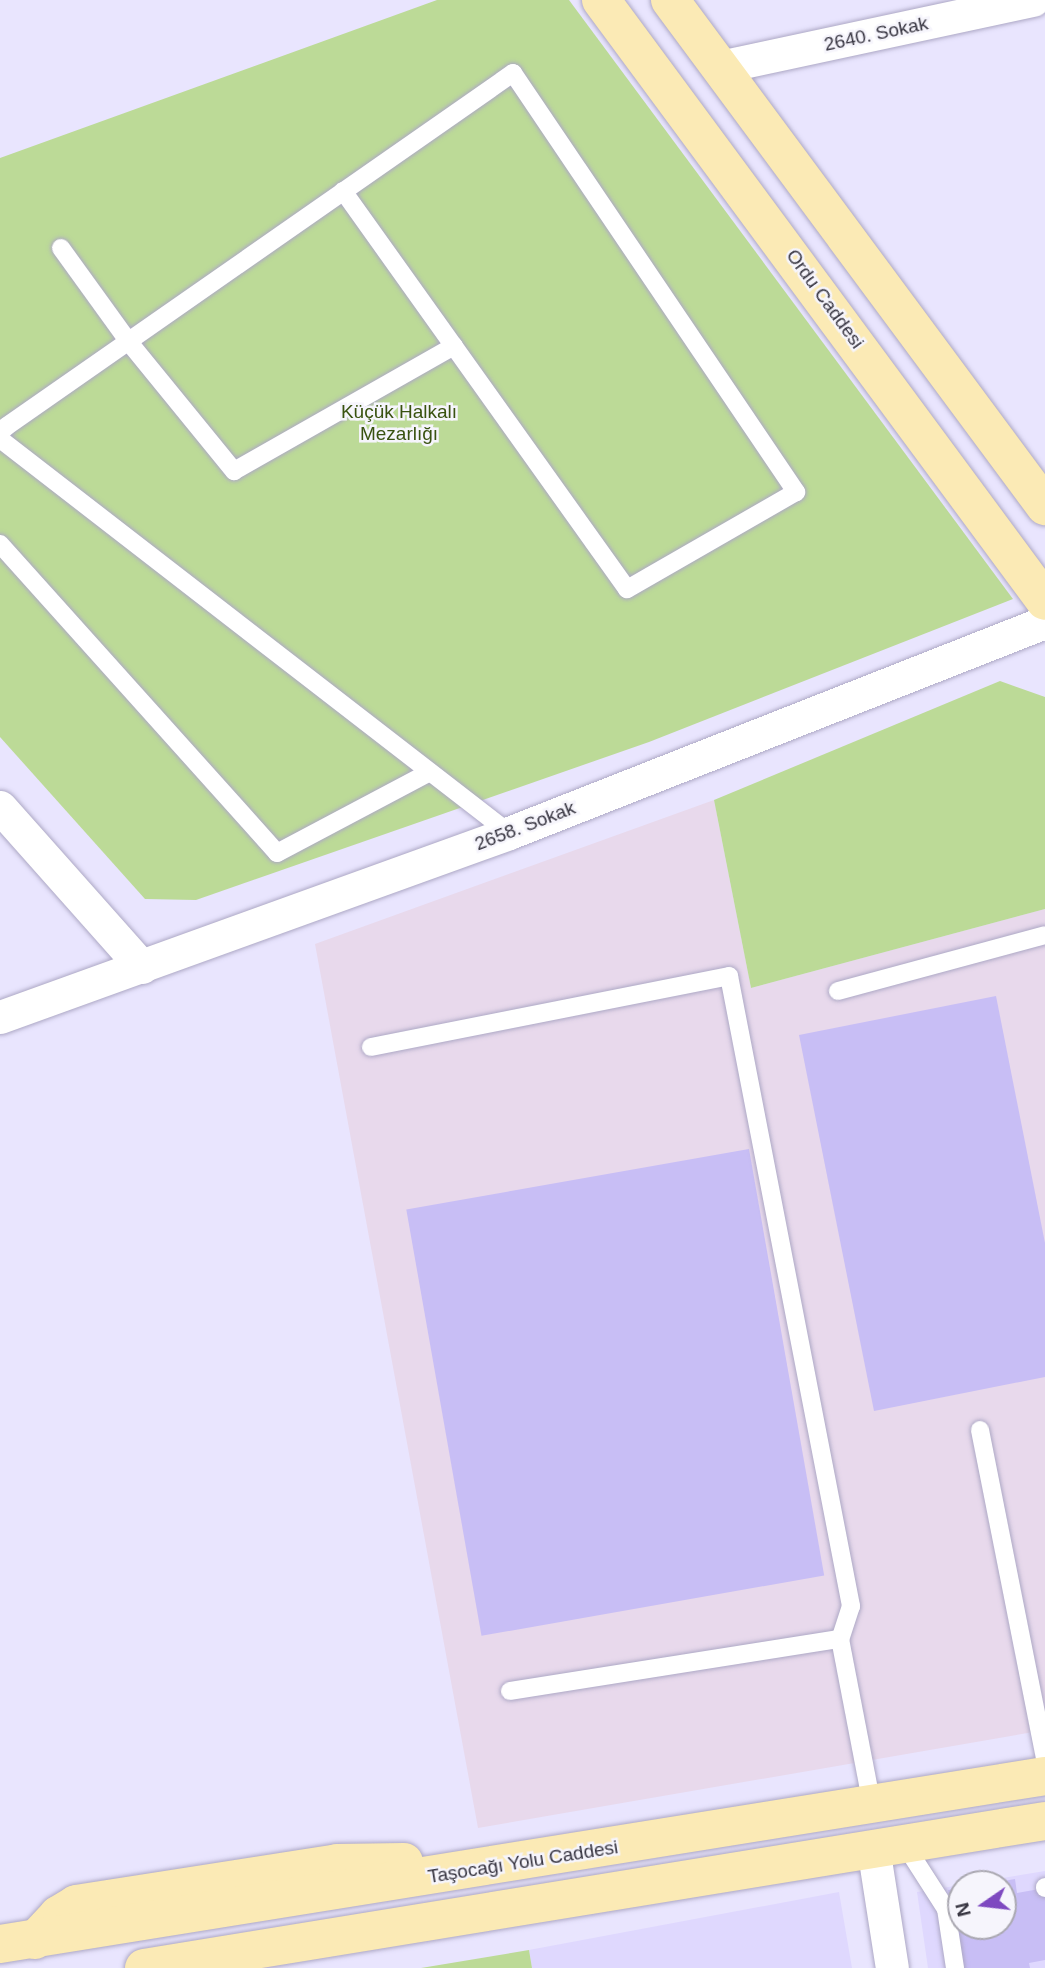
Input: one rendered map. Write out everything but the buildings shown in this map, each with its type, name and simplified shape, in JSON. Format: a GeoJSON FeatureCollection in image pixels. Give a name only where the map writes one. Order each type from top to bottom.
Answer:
{"type":"FeatureCollection","features":[{"type":"Feature","properties":{"kind":"main road","name":"Ordu Caddesi"},"geometry":{"type":"LineString","coordinates":[[601,0],[1045,601]]}},
{"type":"Feature","properties":{"kind":"main road"},"geometry":{"type":"LineString","coordinates":[[670,0],[1045,506]]}},
{"type":"Feature","properties":{"kind":"main road","name":"Taşocağı Yolu Caddesi"},"geometry":{"type":"LineString","coordinates":[[25,1951],[537,1861],[1045,1776]]}},
{"type":"Feature","properties":{"kind":"main road"},"geometry":{"type":"LineString","coordinates":[[144,1968],[1045,1821]]}},
{"type":"Feature","properties":{"kind":"street","name":"2640. Sokak"},"geometry":{"type":"LineString","coordinates":[[720,67],[1033,0]]}},
{"type":"Feature","properties":{"kind":"street","name":"2658. Sokak"},"geometry":{"type":"LineString","coordinates":[[0,1017],[509,833],[1045,622]]}},
{"type":"Feature","properties":{"kind":"street"},"geometry":{"type":"LineString","coordinates":[[0,807],[142,967]]}},
{"type":"Feature","properties":{"kind":"street"},"geometry":{"type":"LineString","coordinates":[[888,1845],[892,1968]]}},
{"type":"Feature","properties":{"kind":"lane"},"geometry":{"type":"LineString","coordinates":[[0,433],[128,341],[343,191],[513,73],[796,492],[627,589],[343,191]]}},
{"type":"Feature","properties":{"kind":"lane"},"geometry":{"type":"LineString","coordinates":[[61,248],[128,341],[234,471],[454,346]]}},
{"type":"Feature","properties":{"kind":"lane"},"geometry":{"type":"LineString","coordinates":[[0,439],[509,833]]}},
{"type":"Feature","properties":{"kind":"lane"},"geometry":{"type":"LineString","coordinates":[[0,544],[277,853],[430,772]]}},
{"type":"Feature","properties":{"kind":"lane"},"geometry":{"type":"LineString","coordinates":[[838,991],[1045,934]]}},
{"type":"Feature","properties":{"kind":"lane"},"geometry":{"type":"LineString","coordinates":[[371,1047],[729,976],[851,1606],[841,1639],[872,1805]]}},
{"type":"Feature","properties":{"kind":"lane"},"geometry":{"type":"LineString","coordinates":[[980,1430],[1045,1757]]}},
{"type":"Feature","properties":{"kind":"lane"},"geometry":{"type":"LineString","coordinates":[[510,1691],[841,1639]]}},
{"type":"Feature","properties":{"kind":"lane"},"geometry":{"type":"LineString","coordinates":[[888,1845],[949,1908],[955,1968]]}},
{"type":"Feature","properties":{"kind":"shaded area"},"geometry":{"type":"Polygon","coordinates":[[[714,800],[751,988],[1045,909],[1045,1730],[478,1828],[315,944],[714,800]]]}},
{"type":"Feature","properties":{"kind":"shaded area"},"geometry":{"type":"Polygon","coordinates":[[[1045,1871],[1045,1968],[928,1968],[917,1892],[947,1887],[947,1940],[1017,1940],[1017,1876],[1045,1871]]]}},
{"type":"Feature","properties":{"kind":"shaded area"},"geometry":{"type":"Polygon","coordinates":[[[839,1892],[852,1968],[532,1968],[529,1950],[839,1892]]]}},
{"type":"Feature","properties":{"kind":"green space","name":"Küçük Halkalı Mezarlığı"},"geometry":{"type":"Polygon","coordinates":[[[437,0],[569,0],[1013,599],[649,742],[196,900],[145,899],[0,737],[0,158],[437,0]]]}},
{"type":"Feature","properties":{"kind":"green space"},"geometry":{"type":"Polygon","coordinates":[[[1000,681],[1045,697],[1045,909],[751,988],[714,800],[1000,681]]]}},
{"type":"Feature","properties":{"kind":"green space"},"geometry":{"type":"Polygon","coordinates":[[[529,1950],[532,1968],[421,1968],[529,1950]]]}}]}
